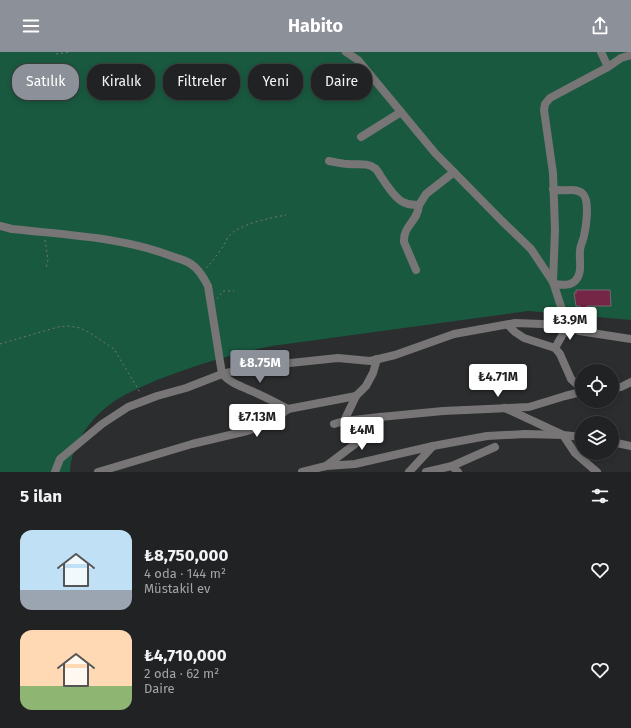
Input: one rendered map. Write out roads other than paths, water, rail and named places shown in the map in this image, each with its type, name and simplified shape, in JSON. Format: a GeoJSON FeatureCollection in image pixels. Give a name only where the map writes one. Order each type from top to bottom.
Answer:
{"type":"FeatureCollection","features":[{"type":"Feature","properties":{"kind":"street"},"geometry":{"type":"LineString","coordinates":[[346,52],[361,64]]}},
{"type":"Feature","properties":{"kind":"street"},"geometry":{"type":"LineString","coordinates":[[601,52],[608,67]]}},
{"type":"Feature","properties":{"kind":"street"},"geometry":{"type":"LineString","coordinates":[[554,283],[555,230],[553,189],[544,110],[545,104],[550,98],[608,67],[621,58],[631,55]]}},
{"type":"Feature","properties":{"kind":"street"},"geometry":{"type":"LineString","coordinates":[[372,77],[435,152],[531,249],[554,283],[568,325],[555,348]]}},
{"type":"Feature","properties":{"kind":"street"},"geometry":{"type":"LineString","coordinates":[[361,137],[401,112]]}},
{"type":"Feature","properties":{"kind":"street"},"geometry":{"type":"LineString","coordinates":[[329,161],[349,164],[367,164],[372,166],[376,169],[396,197],[410,205],[419,205]]}},
{"type":"Feature","properties":{"kind":"street"},"geometry":{"type":"LineString","coordinates":[[416,270],[404,242],[404,237],[408,226],[416,217],[419,205],[426,194],[454,172]]}},
{"type":"Feature","properties":{"kind":"street"},"geometry":{"type":"LineString","coordinates":[[553,189],[558,191],[569,190],[580,192],[585,196],[587,204],[584,237],[580,250],[580,270],[578,277],[568,285],[554,283]]}},
{"type":"Feature","properties":{"kind":"street"},"geometry":{"type":"LineString","coordinates":[[0,226],[12,230],[47,233],[135,245],[164,253],[192,264],[201,274],[208,286],[222,374],[230,382],[248,389],[288,409]]}},
{"type":"Feature","properties":{"kind":"street"},"geometry":{"type":"LineString","coordinates":[[55,472],[60,458],[102,424],[128,407],[145,400],[186,388],[222,374],[252,368],[338,358],[370,361],[395,355],[454,334],[515,324],[568,325],[579,331],[631,339]]}},
{"type":"Feature","properties":{"kind":"street"},"geometry":{"type":"LineString","coordinates":[[508,325],[524,338],[555,348],[560,354],[571,379],[575,383]]}},
{"type":"Feature","properties":{"kind":"street"},"geometry":{"type":"LineString","coordinates":[[344,421],[356,396],[366,386],[373,373],[377,359]]}},
{"type":"Feature","properties":{"kind":"street"},"geometry":{"type":"LineString","coordinates":[[619,387],[631,382]]}},
{"type":"Feature","properties":{"kind":"street"},"geometry":{"type":"LineString","coordinates":[[334,424],[344,421],[380,417],[529,406],[575,394]]}},
{"type":"Feature","properties":{"kind":"street"},"geometry":{"type":"LineString","coordinates":[[98,472],[192,444],[247,431],[271,422],[288,409],[356,396]]}},
{"type":"Feature","properties":{"kind":"street"},"geometry":{"type":"LineString","coordinates":[[505,408],[562,435],[575,452],[597,472]]}},
{"type":"Feature","properties":{"kind":"street"},"geometry":{"type":"LineString","coordinates":[[326,466],[355,444],[380,417]]}},
{"type":"Feature","properties":{"kind":"street"},"geometry":{"type":"LineString","coordinates":[[302,472],[326,466],[355,464],[434,446],[487,436],[525,434],[575,436]]}},
{"type":"Feature","properties":{"kind":"street"},"geometry":{"type":"LineString","coordinates":[[619,443],[630,444]]}},
{"type":"Feature","properties":{"kind":"street"},"geometry":{"type":"LineString","coordinates":[[409,472],[434,446]]}},
{"type":"Feature","properties":{"kind":"street"},"geometry":{"type":"LineString","coordinates":[[426,472],[455,469],[495,447]]}}]}
